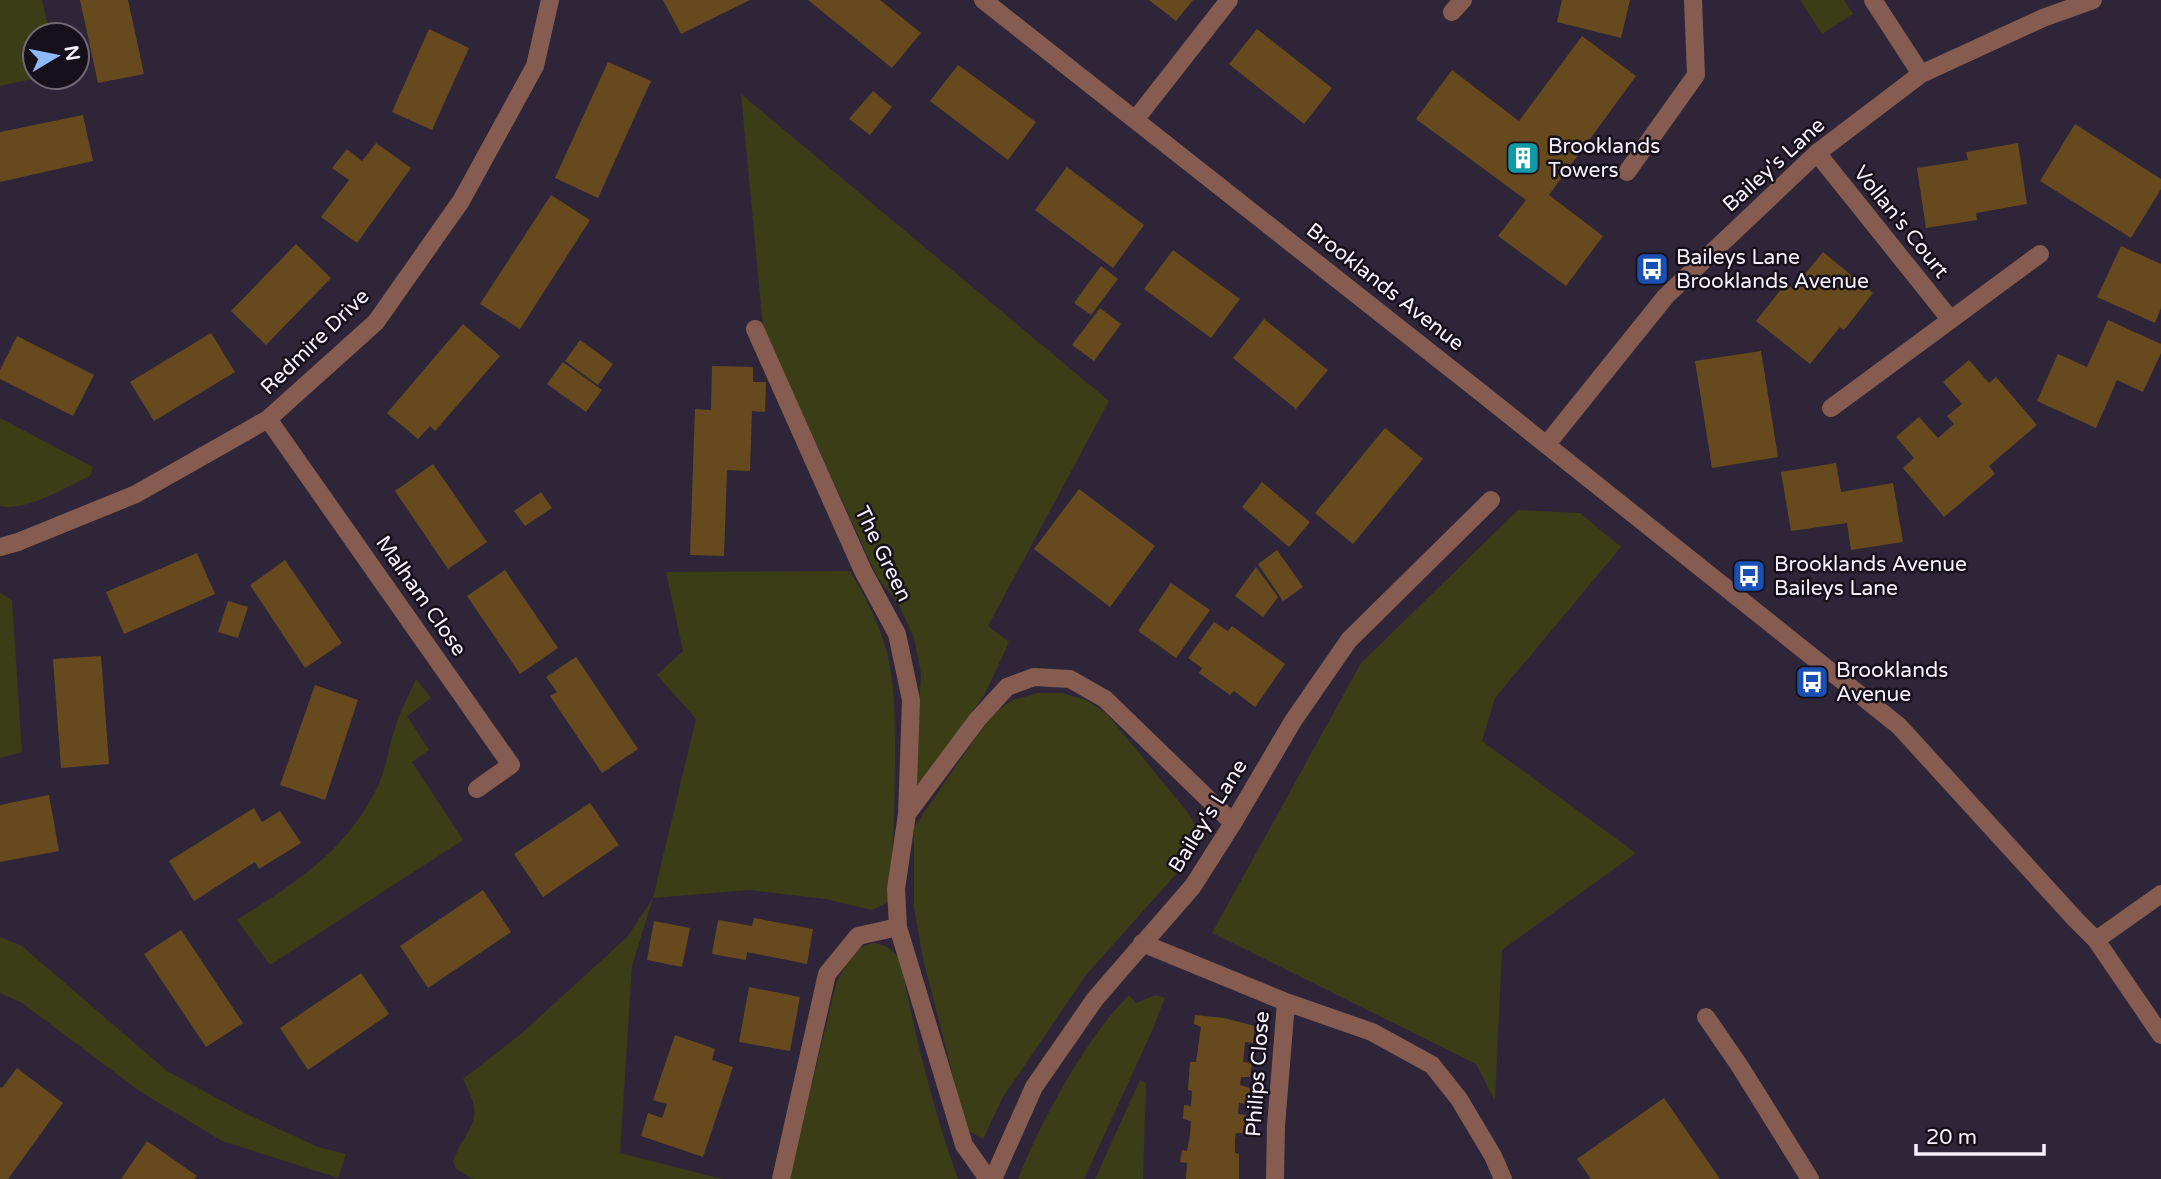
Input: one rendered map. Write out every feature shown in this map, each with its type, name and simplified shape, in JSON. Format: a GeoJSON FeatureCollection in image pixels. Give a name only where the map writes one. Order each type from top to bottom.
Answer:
{"type":"FeatureCollection","features":[{"type":"Feature","properties":{"kind":"street","name":"Redmire Drive"},"geometry":{"type":"LineString","coordinates":[[0,547],[136,494],[268,419],[376,322],[461,201],[535,65],[550,0]]}},
{"type":"Feature","properties":{"kind":"street","name":"Brooklands Avenue"},"geometry":{"type":"LineString","coordinates":[[983,0],[1547,444],[1899,726],[2096,940],[2161,1035]]}},
{"type":"Feature","properties":{"kind":"street"},"geometry":{"type":"LineString","coordinates":[[1135,120],[1229,0]]}},
{"type":"Feature","properties":{"kind":"street"},"geometry":{"type":"LineString","coordinates":[[1627,172],[1696,75],[1693,0]]}},
{"type":"Feature","properties":{"kind":"street"},"geometry":{"type":"LineString","coordinates":[[1872,0],[1922,74]]}},
{"type":"Feature","properties":{"kind":"street","name":"Bailey's Lane"},"geometry":{"type":"LineString","coordinates":[[1547,444],[1666,296],[1817,153],[1922,74],[2043,18],[2093,0]]}},
{"type":"Feature","properties":{"kind":"street","name":"Vollan's Court"},"geometry":{"type":"LineString","coordinates":[[1817,153],[1950,319]]}},
{"type":"Feature","properties":{"kind":"street"},"geometry":{"type":"LineString","coordinates":[[1831,408],[2040,254]]}},
{"type":"Feature","properties":{"kind":"street","name":"The Green"},"geometry":{"type":"LineString","coordinates":[[755,329],[863,571],[897,634],[911,701],[907,814],[896,889],[898,927],[964,1145],[990,1179]]}},
{"type":"Feature","properties":{"kind":"street","name":"Malham Close"},"geometry":{"type":"LineString","coordinates":[[268,419],[512,765],[477,789]]}},
{"type":"Feature","properties":{"kind":"street","name":"Bailey's Lane"},"geometry":{"type":"LineString","coordinates":[[990,1179],[1034,1087],[1094,999],[1193,886],[1293,721],[1349,640],[1492,500]]}},
{"type":"Feature","properties":{"kind":"street","name":"The Green"},"geometry":{"type":"LineString","coordinates":[[907,814],[977,720],[1007,687],[1034,677],[1070,679],[1105,699],[1233,823]]}},
{"type":"Feature","properties":{"kind":"street"},"geometry":{"type":"LineString","coordinates":[[2096,940],[2161,894]]}},
{"type":"Feature","properties":{"kind":"street"},"geometry":{"type":"LineString","coordinates":[[781,1179],[828,974],[858,936],[898,927]]}},
{"type":"Feature","properties":{"kind":"street","name":"Philips Close"},"geometry":{"type":"LineString","coordinates":[[1142,943],[1286,1002],[1276,1126],[1275,1179]]}},
{"type":"Feature","properties":{"kind":"street"},"geometry":{"type":"LineString","coordinates":[[1286,1002],[1372,1032],[1432,1065],[1459,1098],[1493,1156],[1503,1179]]}},
{"type":"Feature","properties":{"kind":"street"},"geometry":{"type":"LineString","coordinates":[[1706,1017],[1810,1179]]}},
{"type":"Feature","properties":{"kind":"green space"},"geometry":{"type":"Polygon","coordinates":[[[0,0],[42,0],[47,21],[21,21],[21,81],[0,86],[0,0]]]}},
{"type":"Feature","properties":{"kind":"green space"},"geometry":{"type":"Polygon","coordinates":[[[1800,0],[1844,0],[1853,14],[1822,34],[1800,0]]]}},
{"type":"Feature","properties":{"kind":"green space"},"geometry":{"type":"Polygon","coordinates":[[[741,94],[1109,401],[988,626],[1009,642],[985,694],[913,792],[921,674],[914,638],[899,605],[877,577],[763,327],[741,94]]]}},
{"type":"Feature","properties":{"kind":"green space"},"geometry":{"type":"Polygon","coordinates":[[[0,418],[93,467],[90,476],[34,502],[10,507],[0,506],[0,418]]]}},
{"type":"Feature","properties":{"kind":"green space"},"geometry":{"type":"Polygon","coordinates":[[[1518,510],[1580,513],[1621,547],[1495,698],[1482,741],[1636,853],[1502,950],[1495,1101],[1476,1064],[1212,933],[1361,663],[1518,510]]]}},
{"type":"Feature","properties":{"kind":"green space"},"geometry":{"type":"Polygon","coordinates":[[[850,571],[879,629],[886,649],[893,687],[895,789],[889,902],[872,910],[825,899],[749,890],[653,898],[696,719],[657,675],[683,651],[666,572],[850,571]]]}},
{"type":"Feature","properties":{"kind":"green space"},"geometry":{"type":"Polygon","coordinates":[[[0,593],[12,600],[22,752],[0,758],[0,593]]]}},
{"type":"Feature","properties":{"kind":"green space"},"geometry":{"type":"Polygon","coordinates":[[[416,679],[431,698],[407,716],[429,750],[412,762],[463,840],[270,965],[237,920],[316,865],[349,832],[376,790],[397,722],[416,679]]]}},
{"type":"Feature","properties":{"kind":"green space"},"geometry":{"type":"Polygon","coordinates":[[[1037,693],[1062,693],[1086,700],[1107,714],[1189,814],[1201,837],[1177,873],[1086,975],[1003,1097],[983,1139],[967,1130],[923,959],[914,907],[914,827],[992,714],[1013,700],[1037,693]]]}},
{"type":"Feature","properties":{"kind":"green space"},"geometry":{"type":"Polygon","coordinates":[[[653,898],[632,966],[620,1153],[722,1179],[473,1179],[456,1169],[453,1161],[470,1129],[474,1114],[474,1105],[463,1079],[521,1034],[627,937],[653,898]]]}},
{"type":"Feature","properties":{"kind":"green space"},"geometry":{"type":"Polygon","coordinates":[[[0,937],[22,946],[167,1071],[242,1112],[318,1147],[346,1154],[338,1178],[222,1141],[141,1092],[22,1003],[0,993],[0,937]]]}},
{"type":"Feature","properties":{"kind":"green space"},"geometry":{"type":"Polygon","coordinates":[[[874,943],[890,949],[901,963],[925,1072],[958,1179],[789,1179],[836,984],[854,953],[874,943]]]}},
{"type":"Feature","properties":{"kind":"green space"},"geometry":{"type":"Polygon","coordinates":[[[1129,995],[1136,1003],[1156,995],[1165,998],[1084,1179],[1018,1179],[1039,1132],[1081,1057],[1096,1034],[1129,995]]]}},
{"type":"Feature","properties":{"kind":"green space"},"geometry":{"type":"Polygon","coordinates":[[[1140,1080],[1146,1083],[1143,1179],[1095,1179],[1140,1080]]]}},
{"type":"Feature","properties":{"kind":"building"},"geometry":{"type":"Polygon","coordinates":[[[80,0],[128,0],[144,74],[98,83],[91,51],[91,21],[85,21],[80,0]]]}},
{"type":"Feature","properties":{"kind":"building"},"geometry":{"type":"Polygon","coordinates":[[[663,0],[750,0],[681,34],[663,0]]]}},
{"type":"Feature","properties":{"kind":"building"},"geometry":{"type":"Polygon","coordinates":[[[808,0],[880,0],[921,33],[892,68],[808,0]]]}},
{"type":"Feature","properties":{"kind":"building"},"geometry":{"type":"Polygon","coordinates":[[[1149,0],[1193,0],[1176,21],[1149,0]]]}},
{"type":"Feature","properties":{"kind":"building"},"geometry":{"type":"Polygon","coordinates":[[[1562,0],[1630,0],[1621,38],[1557,22],[1562,0]]]}},
{"type":"Feature","properties":{"kind":"building"},"geometry":{"type":"Polygon","coordinates":[[[429,29],[469,48],[432,130],[392,112],[429,29]]]}},
{"type":"Feature","properties":{"kind":"building"},"geometry":{"type":"Polygon","coordinates":[[[1257,29],[1332,88],[1304,124],[1229,64],[1257,29]]]}},
{"type":"Feature","properties":{"kind":"building","name":"Brooklands Towers"},"geometry":{"type":"Polygon","coordinates":[[[1582,36],[1636,76],[1549,195],[1603,236],[1566,286],[1498,236],[1526,200],[1416,119],[1452,70],[1519,121],[1582,36]]]}},
{"type":"Feature","properties":{"kind":"building"},"geometry":{"type":"Polygon","coordinates":[[[608,62],[651,81],[598,198],[555,178],[608,62]]]}},
{"type":"Feature","properties":{"kind":"building"},"geometry":{"type":"Polygon","coordinates":[[[958,65],[1036,122],[1008,160],[930,101],[958,65]]]}},
{"type":"Feature","properties":{"kind":"building"},"geometry":{"type":"Polygon","coordinates":[[[873,91],[892,107],[870,135],[849,119],[873,91]]]}},
{"type":"Feature","properties":{"kind":"building"},"geometry":{"type":"Polygon","coordinates":[[[83,115],[93,161],[0,182],[0,132],[83,115]]]}},
{"type":"Feature","properties":{"kind":"building"},"geometry":{"type":"Polygon","coordinates":[[[2075,124],[2161,179],[2161,189],[2131,238],[2040,181],[2075,124]]]}},
{"type":"Feature","properties":{"kind":"building"},"geometry":{"type":"Polygon","coordinates":[[[376,143],[411,168],[357,243],[321,217],[349,180],[332,168],[347,149],[362,161],[376,143]]]}},
{"type":"Feature","properties":{"kind":"building"},"geometry":{"type":"Polygon","coordinates":[[[2018,143],[2027,204],[1976,213],[1977,220],[1926,228],[1917,168],[1968,160],[1966,152],[2018,143]]]}},
{"type":"Feature","properties":{"kind":"building"},"geometry":{"type":"Polygon","coordinates":[[[1067,167],[1144,225],[1113,268],[1035,210],[1067,167]]]}},
{"type":"Feature","properties":{"kind":"building"},"geometry":{"type":"Polygon","coordinates":[[[551,195],[590,220],[520,329],[480,304],[551,195]]]}},
{"type":"Feature","properties":{"kind":"building"},"geometry":{"type":"Polygon","coordinates":[[[296,244],[331,278],[266,345],[231,311],[296,244]]]}},
{"type":"Feature","properties":{"kind":"building"},"geometry":{"type":"Polygon","coordinates":[[[2121,246],[2161,264],[2161,308],[2155,323],[2097,297],[2121,246]]]}},
{"type":"Feature","properties":{"kind":"building"},"geometry":{"type":"Polygon","coordinates":[[[1173,250],[1240,299],[1211,338],[1144,289],[1173,250]]]}},
{"type":"Feature","properties":{"kind":"building"},"geometry":{"type":"Polygon","coordinates":[[[1823,252],[1873,293],[1844,330],[1840,327],[1810,364],[1756,321],[1786,283],[1793,289],[1823,252]]]}},
{"type":"Feature","properties":{"kind":"building"},"geometry":{"type":"Polygon","coordinates":[[[1101,266],[1118,279],[1091,315],[1074,303],[1101,266]]]}},
{"type":"Feature","properties":{"kind":"building"},"geometry":{"type":"Polygon","coordinates":[[[1100,308],[1121,324],[1094,361],[1072,345],[1100,308]]]}},
{"type":"Feature","properties":{"kind":"building"},"geometry":{"type":"Polygon","coordinates":[[[1264,319],[1328,370],[1296,409],[1233,358],[1264,319]]]}},
{"type":"Feature","properties":{"kind":"building"},"geometry":{"type":"Polygon","coordinates":[[[2108,320],[2161,344],[2161,353],[2143,392],[2117,380],[2096,428],[2037,401],[2058,354],[2087,367],[2108,320]]]}},
{"type":"Feature","properties":{"kind":"building"},"geometry":{"type":"Polygon","coordinates":[[[463,324],[500,356],[435,431],[430,426],[418,439],[387,413],[463,324]]]}},
{"type":"Feature","properties":{"kind":"building"},"geometry":{"type":"Polygon","coordinates":[[[211,333],[235,372],[154,421],[130,382],[211,333]]]}},
{"type":"Feature","properties":{"kind":"building"},"geometry":{"type":"Polygon","coordinates":[[[17,336],[94,375],[73,416],[0,379],[0,370],[17,336]]]}},
{"type":"Feature","properties":{"kind":"building"},"geometry":{"type":"Polygon","coordinates":[[[580,340],[613,364],[598,385],[565,361],[580,340]]]}},
{"type":"Feature","properties":{"kind":"building"},"geometry":{"type":"Polygon","coordinates":[[[1761,351],[1778,457],[1712,468],[1695,361],[1761,351]]]}},
{"type":"Feature","properties":{"kind":"building"},"geometry":{"type":"Polygon","coordinates":[[[1969,360],[1989,383],[1996,377],[2037,425],[1989,466],[1995,474],[1944,517],[1903,468],[1914,458],[1896,437],[1919,417],[1938,438],[1954,424],[1947,416],[1962,404],[1943,382],[1969,360]]]}},
{"type":"Feature","properties":{"kind":"building"},"geometry":{"type":"Polygon","coordinates":[[[563,362],[602,390],[586,412],[547,384],[563,362]]]}},
{"type":"Feature","properties":{"kind":"building"},"geometry":{"type":"Polygon","coordinates":[[[712,366],[753,367],[753,382],[766,382],[765,412],[752,411],[750,471],[727,470],[724,556],[690,555],[695,409],[711,410],[712,366]]]}},
{"type":"Feature","properties":{"kind":"building"},"geometry":{"type":"Polygon","coordinates":[[[1385,428],[1423,459],[1353,544],[1315,513],[1385,428]]]}},
{"type":"Feature","properties":{"kind":"building"},"geometry":{"type":"Polygon","coordinates":[[[1836,463],[1841,492],[1893,483],[1903,542],[1851,550],[1847,523],[1791,531],[1781,472],[1836,463]]]}},
{"type":"Feature","properties":{"kind":"building"},"geometry":{"type":"Polygon","coordinates":[[[433,464],[487,542],[448,569],[395,491],[433,464]]]}},
{"type":"Feature","properties":{"kind":"building"},"geometry":{"type":"Polygon","coordinates":[[[1262,482],[1310,522],[1289,547],[1242,507],[1262,482]]]}},
{"type":"Feature","properties":{"kind":"building"},"geometry":{"type":"Polygon","coordinates":[[[1079,489],[1155,546],[1110,607],[1034,549],[1079,489]]]}},
{"type":"Feature","properties":{"kind":"building"},"geometry":{"type":"Polygon","coordinates":[[[541,492],[552,508],[525,526],[514,511],[541,492]]]}},
{"type":"Feature","properties":{"kind":"building"},"geometry":{"type":"Polygon","coordinates":[[[1277,550],[1303,587],[1283,601],[1258,564],[1277,550]]]}},
{"type":"Feature","properties":{"kind":"building"},"geometry":{"type":"Polygon","coordinates":[[[197,553],[215,594],[124,634],[106,592],[197,553]]]}},
{"type":"Feature","properties":{"kind":"building"},"geometry":{"type":"Polygon","coordinates":[[[285,560],[342,643],[305,668],[250,585],[285,560]]]}},
{"type":"Feature","properties":{"kind":"building"},"geometry":{"type":"Polygon","coordinates":[[[1256,567],[1278,597],[1263,617],[1235,596],[1256,567]]]}},
{"type":"Feature","properties":{"kind":"building"},"geometry":{"type":"Polygon","coordinates":[[[505,570],[558,648],[520,674],[467,596],[505,570]]]}},
{"type":"Feature","properties":{"kind":"building"},"geometry":{"type":"Polygon","coordinates":[[[1171,583],[1210,610],[1176,658],[1138,631],[1171,583]]]}},
{"type":"Feature","properties":{"kind":"building"},"geometry":{"type":"Polygon","coordinates":[[[228,601],[248,607],[238,638],[218,632],[228,601]]]}},
{"type":"Feature","properties":{"kind":"building"},"geometry":{"type":"Polygon","coordinates":[[[1214,622],[1228,631],[1232,626],[1285,664],[1255,707],[1234,691],[1230,695],[1199,673],[1202,668],[1188,658],[1214,622]]]}},
{"type":"Feature","properties":{"kind":"building"},"geometry":{"type":"Polygon","coordinates":[[[101,656],[109,764],[61,768],[53,659],[101,656]]]}},
{"type":"Feature","properties":{"kind":"building"},"geometry":{"type":"Polygon","coordinates":[[[576,657],[638,749],[602,773],[550,696],[557,692],[546,677],[576,657]]]}},
{"type":"Feature","properties":{"kind":"building"},"geometry":{"type":"Polygon","coordinates":[[[315,685],[358,700],[325,800],[280,785],[315,685]]]}},
{"type":"Feature","properties":{"kind":"building"},"geometry":{"type":"Polygon","coordinates":[[[49,795],[59,851],[0,862],[0,805],[49,795]]]}},
{"type":"Feature","properties":{"kind":"building"},"geometry":{"type":"Polygon","coordinates":[[[590,803],[619,845],[543,897],[514,854],[590,803]]]}},
{"type":"Feature","properties":{"kind":"building"},"geometry":{"type":"Polygon","coordinates":[[[254,808],[262,822],[280,811],[301,843],[259,869],[255,862],[194,901],[169,861],[254,808]]]}},
{"type":"Feature","properties":{"kind":"building"},"geometry":{"type":"Polygon","coordinates":[[[483,890],[511,932],[428,988],[400,946],[483,890]]]}},
{"type":"Feature","properties":{"kind":"building"},"geometry":{"type":"Polygon","coordinates":[[[754,918],[813,929],[807,964],[747,952],[746,960],[712,954],[718,920],[752,926],[754,918]]]}},
{"type":"Feature","properties":{"kind":"building"},"geometry":{"type":"Polygon","coordinates":[[[654,921],[690,928],[682,967],[647,960],[654,921]]]}},
{"type":"Feature","properties":{"kind":"building"},"geometry":{"type":"Polygon","coordinates":[[[181,930],[243,1023],[206,1047],[144,954],[181,930]]]}},
{"type":"Feature","properties":{"kind":"building"},"geometry":{"type":"Polygon","coordinates":[[[361,973],[389,1014],[308,1070],[280,1028],[361,973]]]}},
{"type":"Feature","properties":{"kind":"building"},"geometry":{"type":"Polygon","coordinates":[[[749,987],[800,997],[790,1051],[739,1042],[749,987]]]}},
{"type":"Feature","properties":{"kind":"building"},"geometry":{"type":"Polygon","coordinates":[[[1195,1015],[1224,1018],[1255,1026],[1253,1043],[1245,1042],[1243,1062],[1252,1063],[1250,1077],[1241,1077],[1240,1085],[1250,1088],[1249,1104],[1239,1103],[1238,1114],[1246,1115],[1244,1133],[1236,1133],[1235,1139],[1235,1153],[1239,1154],[1239,1179],[1186,1179],[1187,1163],[1180,1162],[1182,1150],[1187,1151],[1190,1135],[1191,1121],[1183,1119],[1184,1105],[1191,1106],[1192,1091],[1188,1090],[1190,1062],[1196,1062],[1201,1027],[1194,1024],[1195,1015]]]}},
{"type":"Feature","properties":{"kind":"building"},"geometry":{"type":"Polygon","coordinates":[[[675,1035],[715,1049],[712,1060],[733,1067],[703,1157],[641,1136],[648,1113],[662,1118],[667,1104],[653,1100],[675,1035]]]}},
{"type":"Feature","properties":{"kind":"building"},"geometry":{"type":"Polygon","coordinates":[[[17,1068],[63,1103],[8,1179],[0,1179],[0,1087],[2,1088],[17,1068]]]}},
{"type":"Feature","properties":{"kind":"building"},"geometry":{"type":"Polygon","coordinates":[[[1664,1098],[1720,1179],[1591,1179],[1577,1159],[1664,1098]]]}},
{"type":"Feature","properties":{"kind":"building"},"geometry":{"type":"Polygon","coordinates":[[[147,1141],[197,1176],[194,1179],[121,1179],[147,1141]]]}},
{"type":"Feature","properties":{"kind":"place","name":"Brooklands Towers"},"geometry":{"type":"Point","coordinates":[1523,158]}},
{"type":"Feature","properties":{"kind":"place","name":"Baileys Lane Brooklands Avenue"},"geometry":{"type":"Point","coordinates":[1652,269]}},
{"type":"Feature","properties":{"kind":"place","name":"Brooklands Avenue Baileys Lane"},"geometry":{"type":"Point","coordinates":[1749,576]}},
{"type":"Feature","properties":{"kind":"place","name":"Brooklands Avenue"},"geometry":{"type":"Point","coordinates":[1812,682]}}]}
